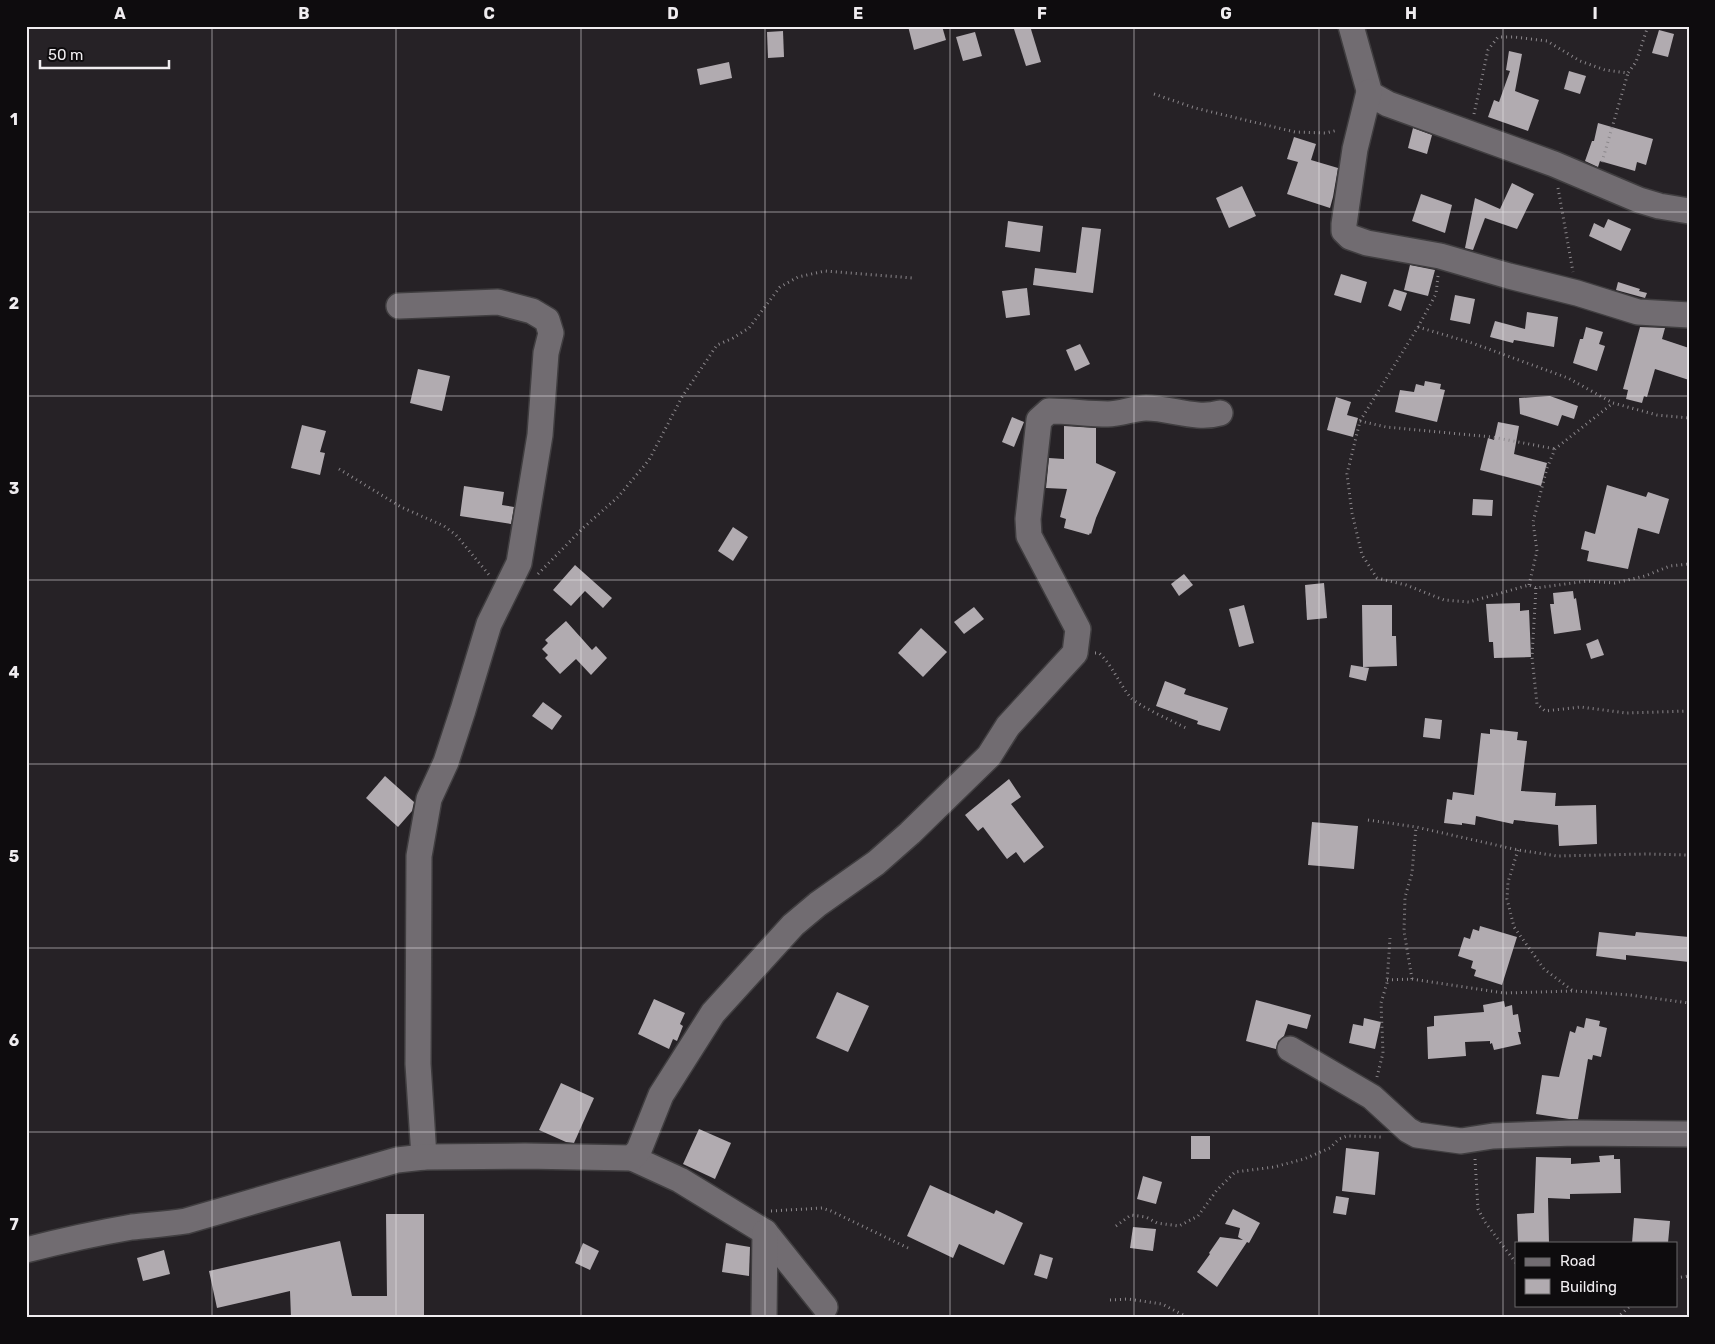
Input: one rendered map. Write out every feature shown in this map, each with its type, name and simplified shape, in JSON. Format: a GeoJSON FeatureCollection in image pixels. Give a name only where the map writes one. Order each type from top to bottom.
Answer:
{"type":"FeatureCollection","features":[{"type":"Feature","properties":{"kind":"street"},"geometry":{"type":"LineString","coordinates":[[1351,26],[1369,92],[1355,149],[1344,224],[1344,231],[1350,237],[1367,243],[1440,256],[1577,293],[1638,312],[1689,315]]}},
{"type":"Feature","properties":{"kind":"street"},"geometry":{"type":"LineString","coordinates":[[1369,92],[1388,104],[1554,164],[1659,206],[1689,211]]}},
{"type":"Feature","properties":{"kind":"street"},"geometry":{"type":"LineString","coordinates":[[399,306],[498,302],[532,311],[547,320],[551,333],[546,352],[540,435],[519,562],[488,624],[446,762],[429,799],[419,856],[418,1064],[424,1157]]}},
{"type":"Feature","properties":{"kind":"street"},"geometry":{"type":"LineString","coordinates":[[632,1158],[639,1150],[661,1094],[713,1013],[793,925],[818,904],[876,863],[910,833],[969,775],[988,756],[1008,726],[1075,653],[1078,629],[1029,536],[1028,511],[1039,420],[1049,411],[1110,414],[1146,408],[1211,416],[1220,413]]}},
{"type":"Feature","properties":{"kind":"street"},"geometry":{"type":"LineString","coordinates":[[1290,1049],[1372,1097],[1408,1130],[1417,1135],[1461,1141],[1493,1136],[1689,1134]]}},
{"type":"Feature","properties":{"kind":"street"},"geometry":{"type":"LineString","coordinates":[[26,1250],[134,1227],[186,1221],[397,1160],[424,1157],[525,1156],[632,1158],[767,1222],[826,1307]]}},
{"type":"Feature","properties":{"kind":"street"},"geometry":{"type":"LineString","coordinates":[[764,1318],[767,1222]]}},
{"type":"Feature","properties":{"kind":"path"},"geometry":{"type":"LineString","coordinates":[[1596,182],[1628,73],[1636,62],[1648,26]]}},
{"type":"Feature","properties":{"kind":"path"},"geometry":{"type":"LineString","coordinates":[[1470,134],[1488,50],[1498,36],[1547,41],[1580,61],[1605,70],[1628,73]]}},
{"type":"Feature","properties":{"kind":"path"},"geometry":{"type":"LineString","coordinates":[[1154,94],[1195,108],[1296,132],[1326,132],[1347,126],[1361,126]]}},
{"type":"Feature","properties":{"kind":"path"},"geometry":{"type":"LineString","coordinates":[[1554,164],[1577,293]]}},
{"type":"Feature","properties":{"kind":"path"},"geometry":{"type":"LineString","coordinates":[[1440,256],[1436,294],[1418,327],[1360,420],[1348,474],[1352,513],[1362,555],[1377,578],[1406,584],[1444,600],[1469,602],[1529,585],[1536,588],[1587,581],[1616,583],[1645,576],[1670,566],[1689,564]]}},
{"type":"Feature","properties":{"kind":"path"},"geometry":{"type":"LineString","coordinates":[[537,575],[583,528],[618,497],[649,460],[682,398],[717,345],[749,328],[780,287],[798,277],[825,271],[913,278]]}},
{"type":"Feature","properties":{"kind":"path"},"geometry":{"type":"LineString","coordinates":[[1418,327],[1568,378],[1613,403],[1657,415],[1689,418]]}},
{"type":"Feature","properties":{"kind":"path"},"geometry":{"type":"LineString","coordinates":[[1529,585],[1536,552],[1533,522],[1547,468],[1554,450],[1613,403]]}},
{"type":"Feature","properties":{"kind":"path"},"geometry":{"type":"LineString","coordinates":[[1360,420],[1386,427],[1492,437],[1554,450]]}},
{"type":"Feature","properties":{"kind":"path"},"geometry":{"type":"LineString","coordinates":[[338,469],[401,507],[444,526],[456,535],[504,594]]}},
{"type":"Feature","properties":{"kind":"path"},"geometry":{"type":"LineString","coordinates":[[1536,588],[1532,657],[1537,704],[1545,711],[1581,708],[1626,713],[1689,711]]}},
{"type":"Feature","properties":{"kind":"path"},"geometry":{"type":"LineString","coordinates":[[1075,653],[1099,654],[1106,660],[1119,682],[1133,700],[1186,728]]}},
{"type":"Feature","properties":{"kind":"path"},"geometry":{"type":"LineString","coordinates":[[1368,820],[1416,826],[1518,850],[1557,856],[1689,855]]}},
{"type":"Feature","properties":{"kind":"path"},"geometry":{"type":"LineString","coordinates":[[1412,979],[1404,931],[1405,897],[1412,873],[1416,826]]}},
{"type":"Feature","properties":{"kind":"path"},"geometry":{"type":"LineString","coordinates":[[1518,850],[1508,882],[1507,899],[1514,927],[1544,969],[1574,991]]}},
{"type":"Feature","properties":{"kind":"path"},"geometry":{"type":"LineString","coordinates":[[1372,1097],[1383,1053],[1381,1003],[1387,980],[1390,938]]}},
{"type":"Feature","properties":{"kind":"path"},"geometry":{"type":"LineString","coordinates":[[1387,980],[1412,979],[1504,993],[1574,991],[1630,995],[1689,1003]]}},
{"type":"Feature","properties":{"kind":"path"},"geometry":{"type":"LineString","coordinates":[[1116,1226],[1131,1215],[1179,1226],[1198,1216],[1217,1190],[1234,1172],[1274,1167],[1304,1159],[1330,1148],[1339,1139],[1347,1136],[1393,1137],[1417,1135]]}},
{"type":"Feature","properties":{"kind":"path"},"geometry":{"type":"LineString","coordinates":[[1473,1140],[1478,1209],[1484,1222],[1515,1262]]}},
{"type":"Feature","properties":{"kind":"path"},"geometry":{"type":"LineString","coordinates":[[767,1222],[822,1208],[831,1210],[908,1248]]}},
{"type":"Feature","properties":{"kind":"path"},"geometry":{"type":"LineString","coordinates":[[1110,1300],[1128,1299],[1162,1304],[1189,1318]]}},
{"type":"Feature","properties":{"kind":"path"},"geometry":{"type":"LineString","coordinates":[[1617,1318],[1629,1306]]}},
{"type":"Feature","properties":{"kind":"building"},"geometry":{"type":"Polygon","coordinates":[[[908,26],[942,26],[946,40],[914,50],[908,26]]]}},
{"type":"Feature","properties":{"kind":"building"},"geometry":{"type":"Polygon","coordinates":[[[1013,26],[1030,26],[1041,62],[1026,66],[1013,26]]]}},
{"type":"Feature","properties":{"kind":"building"},"geometry":{"type":"Polygon","coordinates":[[[1659,30],[1674,34],[1668,57],[1652,53],[1659,30]]]}},
{"type":"Feature","properties":{"kind":"building"},"geometry":{"type":"Polygon","coordinates":[[[783,31],[784,57],[768,58],[767,32],[783,31]]]}},
{"type":"Feature","properties":{"kind":"building"},"geometry":{"type":"Polygon","coordinates":[[[975,32],[982,56],[963,61],[956,37],[975,32]]]}},
{"type":"Feature","properties":{"kind":"building"},"geometry":{"type":"Polygon","coordinates":[[[1509,51],[1522,54],[1515,91],[1539,100],[1528,131],[1488,117],[1494,100],[1499,102],[1510,71],[1506,70],[1509,51]]]}},
{"type":"Feature","properties":{"kind":"building"},"geometry":{"type":"Polygon","coordinates":[[[729,62],[732,78],[700,85],[697,69],[729,62]]]}},
{"type":"Feature","properties":{"kind":"building"},"geometry":{"type":"Polygon","coordinates":[[[1569,71],[1586,76],[1580,94],[1564,89],[1569,71]]]}},
{"type":"Feature","properties":{"kind":"building"},"geometry":{"type":"Polygon","coordinates":[[[1598,123],[1653,139],[1646,165],[1637,162],[1635,171],[1600,161],[1598,167],[1585,161],[1592,141],[1594,141],[1598,123]]]}},
{"type":"Feature","properties":{"kind":"building"},"geometry":{"type":"Polygon","coordinates":[[[1413,128],[1432,135],[1427,154],[1408,148],[1413,128]]]}},
{"type":"Feature","properties":{"kind":"building"},"geometry":{"type":"Polygon","coordinates":[[[1294,137],[1316,144],[1311,160],[1338,168],[1330,208],[1287,194],[1298,162],[1287,159],[1294,137]]]}},
{"type":"Feature","properties":{"kind":"building"},"geometry":{"type":"Polygon","coordinates":[[[1512,183],[1534,194],[1517,229],[1485,218],[1473,250],[1465,248],[1475,198],[1500,209],[1512,183]]]}},
{"type":"Feature","properties":{"kind":"building"},"geometry":{"type":"Polygon","coordinates":[[[1242,186],[1256,216],[1229,228],[1216,198],[1242,186]]]}},
{"type":"Feature","properties":{"kind":"building"},"geometry":{"type":"Polygon","coordinates":[[[1421,194],[1452,205],[1445,233],[1412,221],[1421,194]]]}},
{"type":"Feature","properties":{"kind":"building"},"geometry":{"type":"Polygon","coordinates":[[[1608,219],[1631,229],[1621,251],[1589,236],[1594,223],[1604,228],[1608,219]]]}},
{"type":"Feature","properties":{"kind":"building"},"geometry":{"type":"Polygon","coordinates":[[[1008,221],[1043,226],[1040,252],[1005,247],[1008,221]]]}},
{"type":"Feature","properties":{"kind":"building"},"geometry":{"type":"Polygon","coordinates":[[[1082,227],[1101,229],[1093,293],[1033,285],[1035,268],[1076,273],[1082,227]]]}},
{"type":"Feature","properties":{"kind":"building"},"geometry":{"type":"Polygon","coordinates":[[[1410,265],[1435,270],[1428,296],[1404,290],[1410,265]]]}},
{"type":"Feature","properties":{"kind":"building"},"geometry":{"type":"Polygon","coordinates":[[[1341,274],[1367,282],[1361,303],[1334,295],[1341,274]]]}},
{"type":"Feature","properties":{"kind":"building"},"geometry":{"type":"Polygon","coordinates":[[[1618,282],[1647,293],[1645,298],[1616,290],[1618,282]]]}},
{"type":"Feature","properties":{"kind":"building"},"geometry":{"type":"Polygon","coordinates":[[[1027,288],[1030,315],[1006,318],[1002,291],[1027,288]]]}},
{"type":"Feature","properties":{"kind":"building"},"geometry":{"type":"Polygon","coordinates":[[[1394,289],[1407,293],[1401,311],[1388,306],[1394,289]]]}},
{"type":"Feature","properties":{"kind":"building"},"geometry":{"type":"Polygon","coordinates":[[[1455,295],[1475,299],[1470,324],[1450,320],[1455,295]]]}},
{"type":"Feature","properties":{"kind":"building"},"geometry":{"type":"Polygon","coordinates":[[[1527,312],[1558,317],[1554,347],[1514,340],[1513,343],[1490,337],[1495,321],[1525,329],[1527,312]]]}},
{"type":"Feature","properties":{"kind":"building"},"geometry":{"type":"Polygon","coordinates":[[[1586,327],[1603,332],[1599,344],[1605,346],[1597,371],[1573,363],[1580,339],[1583,339],[1586,327]]]}},
{"type":"Feature","properties":{"kind":"building"},"geometry":{"type":"Polygon","coordinates":[[[1640,327],[1665,328],[1662,339],[1689,348],[1689,380],[1655,369],[1647,397],[1644,396],[1642,403],[1626,399],[1628,390],[1623,389],[1640,327]]]}},
{"type":"Feature","properties":{"kind":"building"},"geometry":{"type":"Polygon","coordinates":[[[1080,344],[1090,364],[1075,371],[1066,350],[1080,344]]]}},
{"type":"Feature","properties":{"kind":"building"},"geometry":{"type":"Polygon","coordinates":[[[418,369],[450,376],[442,411],[410,403],[418,369]]]}},
{"type":"Feature","properties":{"kind":"building"},"geometry":{"type":"Polygon","coordinates":[[[1425,381],[1441,384],[1440,389],[1445,390],[1437,422],[1395,412],[1400,390],[1414,392],[1416,384],[1424,386],[1425,381]]]}},
{"type":"Feature","properties":{"kind":"building"},"geometry":{"type":"Polygon","coordinates":[[[1550,396],[1578,406],[1574,419],[1562,415],[1558,426],[1520,414],[1519,398],[1550,396]]]}},
{"type":"Feature","properties":{"kind":"building"},"geometry":{"type":"Polygon","coordinates":[[[1336,397],[1351,402],[1347,415],[1358,418],[1353,437],[1327,430],[1336,397]]]}},
{"type":"Feature","properties":{"kind":"building"},"geometry":{"type":"Polygon","coordinates":[[[1012,417],[1024,422],[1014,447],[1002,442],[1012,417]]]}},
{"type":"Feature","properties":{"kind":"building"},"geometry":{"type":"Polygon","coordinates":[[[1498,422],[1519,426],[1514,454],[1547,463],[1541,486],[1480,470],[1488,438],[1494,440],[1498,422]]]}},
{"type":"Feature","properties":{"kind":"building"},"geometry":{"type":"Polygon","coordinates":[[[302,425],[326,431],[320,452],[325,453],[320,475],[291,468],[302,425]]]}},
{"type":"Feature","properties":{"kind":"building"},"geometry":{"type":"Polygon","coordinates":[[[1064,426],[1096,428],[1096,463],[1116,472],[1089,535],[1064,528],[1066,519],[1060,517],[1067,489],[1046,488],[1049,458],[1064,459],[1064,426]]]}},
{"type":"Feature","properties":{"kind":"building"},"geometry":{"type":"Polygon","coordinates":[[[1607,485],[1646,497],[1648,492],[1669,499],[1659,534],[1638,528],[1628,569],[1587,561],[1589,551],[1581,549],[1585,531],[1595,534],[1607,485]]]}},
{"type":"Feature","properties":{"kind":"building"},"geometry":{"type":"Polygon","coordinates":[[[464,486],[504,492],[502,505],[514,507],[511,524],[460,516],[464,486]]]}},
{"type":"Feature","properties":{"kind":"building"},"geometry":{"type":"Polygon","coordinates":[[[1473,499],[1493,500],[1492,516],[1472,515],[1473,499]]]}},
{"type":"Feature","properties":{"kind":"building"},"geometry":{"type":"Polygon","coordinates":[[[733,527],[748,537],[733,561],[718,551],[733,527]]]}},
{"type":"Feature","properties":{"kind":"building"},"geometry":{"type":"Polygon","coordinates":[[[575,565],[612,598],[603,608],[585,591],[571,606],[553,590],[575,565]]]}},
{"type":"Feature","properties":{"kind":"building"},"geometry":{"type":"Polygon","coordinates":[[[1184,574],[1193,585],[1179,596],[1171,584],[1184,574]]]}},
{"type":"Feature","properties":{"kind":"building"},"geometry":{"type":"Polygon","coordinates":[[[1324,583],[1327,618],[1307,620],[1305,585],[1324,583]]]}},
{"type":"Feature","properties":{"kind":"building"},"geometry":{"type":"Polygon","coordinates":[[[1573,591],[1574,599],[1576,598],[1581,630],[1554,634],[1550,604],[1554,604],[1553,593],[1573,591]]]}},
{"type":"Feature","properties":{"kind":"building"},"geometry":{"type":"Polygon","coordinates":[[[1520,603],[1520,611],[1529,610],[1531,657],[1494,658],[1493,642],[1489,642],[1486,604],[1520,603]]]}},
{"type":"Feature","properties":{"kind":"building"},"geometry":{"type":"Polygon","coordinates":[[[1244,605],[1254,643],[1239,647],[1229,609],[1244,605]]]}},
{"type":"Feature","properties":{"kind":"building"},"geometry":{"type":"Polygon","coordinates":[[[1362,605],[1392,605],[1392,636],[1396,636],[1397,666],[1363,667],[1362,605]]]}},
{"type":"Feature","properties":{"kind":"building"},"geometry":{"type":"Polygon","coordinates":[[[974,607],[984,619],[964,634],[954,622],[974,607]]]}},
{"type":"Feature","properties":{"kind":"building"},"geometry":{"type":"Polygon","coordinates":[[[566,621],[592,650],[596,646],[607,658],[591,675],[576,659],[560,674],[545,658],[548,655],[542,649],[548,643],[545,640],[566,621]]]}},
{"type":"Feature","properties":{"kind":"building"},"geometry":{"type":"Polygon","coordinates":[[[921,628],[947,652],[923,677],[898,653],[921,628]]]}},
{"type":"Feature","properties":{"kind":"building"},"geometry":{"type":"Polygon","coordinates":[[[1598,639],[1604,655],[1591,659],[1586,644],[1598,639]]]}},
{"type":"Feature","properties":{"kind":"building"},"geometry":{"type":"Polygon","coordinates":[[[1351,665],[1369,668],[1366,681],[1349,677],[1351,665]]]}},
{"type":"Feature","properties":{"kind":"building"},"geometry":{"type":"Polygon","coordinates":[[[1165,681],[1186,689],[1184,694],[1228,708],[1220,731],[1197,724],[1198,721],[1156,706],[1165,681]]]}},
{"type":"Feature","properties":{"kind":"building"},"geometry":{"type":"Polygon","coordinates":[[[543,702],[562,716],[552,730],[532,716],[543,702]]]}},
{"type":"Feature","properties":{"kind":"building"},"geometry":{"type":"Polygon","coordinates":[[[1425,718],[1442,720],[1440,739],[1423,737],[1425,718]]]}},
{"type":"Feature","properties":{"kind":"building"},"geometry":{"type":"Polygon","coordinates":[[[1490,729],[1518,732],[1517,740],[1527,741],[1521,791],[1556,793],[1555,806],[1596,805],[1597,844],[1559,846],[1558,825],[1514,820],[1513,824],[1476,816],[1475,825],[1444,823],[1447,799],[1452,800],[1453,792],[1474,795],[1481,733],[1490,734],[1490,729]]]}},
{"type":"Feature","properties":{"kind":"building"},"geometry":{"type":"Polygon","coordinates":[[[385,776],[414,802],[412,811],[398,827],[366,798],[385,776]]]}},
{"type":"Feature","properties":{"kind":"building"},"geometry":{"type":"Polygon","coordinates":[[[1009,779],[1021,797],[1011,804],[1044,847],[1024,863],[1016,852],[1007,859],[983,827],[978,831],[965,815],[1009,779]]]}},
{"type":"Feature","properties":{"kind":"building"},"geometry":{"type":"Polygon","coordinates":[[[1312,822],[1358,826],[1354,869],[1308,865],[1312,822]]]}},
{"type":"Feature","properties":{"kind":"building"},"geometry":{"type":"Polygon","coordinates":[[[1480,926],[1517,937],[1502,985],[1474,976],[1476,970],[1471,968],[1473,961],[1458,956],[1464,937],[1470,939],[1473,929],[1479,931],[1480,926]]]}},
{"type":"Feature","properties":{"kind":"building"},"geometry":{"type":"Polygon","coordinates":[[[1599,932],[1635,936],[1636,932],[1689,937],[1689,962],[1626,955],[1626,960],[1596,956],[1599,932]]]}},
{"type":"Feature","properties":{"kind":"building"},"geometry":{"type":"Polygon","coordinates":[[[837,992],[869,1006],[848,1052],[816,1038],[837,992]]]}},
{"type":"Feature","properties":{"kind":"building"},"geometry":{"type":"Polygon","coordinates":[[[654,999],[685,1013],[680,1024],[683,1026],[677,1041],[673,1039],[669,1049],[638,1034],[654,999]]]}},
{"type":"Feature","properties":{"kind":"building"},"geometry":{"type":"Polygon","coordinates":[[[1256,1000],[1311,1015],[1307,1029],[1288,1024],[1284,1036],[1278,1041],[1276,1049],[1246,1041],[1256,1000]]]}},
{"type":"Feature","properties":{"kind":"building"},"geometry":{"type":"Polygon","coordinates":[[[1504,1001],[1505,1007],[1512,1005],[1513,1015],[1518,1014],[1521,1032],[1518,1032],[1521,1044],[1494,1050],[1490,1041],[1465,1042],[1466,1056],[1428,1059],[1427,1027],[1434,1026],[1434,1016],[1484,1012],[1483,1005],[1504,1001]]]}},
{"type":"Feature","properties":{"kind":"building"},"geometry":{"type":"Polygon","coordinates":[[[1364,1018],[1381,1022],[1375,1049],[1349,1043],[1353,1024],[1363,1026],[1364,1018]]]}},
{"type":"Feature","properties":{"kind":"building"},"geometry":{"type":"Polygon","coordinates":[[[1586,1018],[1600,1021],[1599,1026],[1607,1028],[1601,1057],[1593,1055],[1592,1060],[1588,1059],[1578,1119],[1536,1114],[1542,1075],[1559,1077],[1570,1031],[1575,1033],[1577,1026],[1584,1028],[1586,1018]]]}},
{"type":"Feature","properties":{"kind":"building"},"geometry":{"type":"Polygon","coordinates":[[[561,1083],[594,1098],[574,1143],[566,1142],[539,1130],[561,1083]]]}},
{"type":"Feature","properties":{"kind":"building"},"geometry":{"type":"Polygon","coordinates":[[[699,1129],[731,1143],[715,1179],[683,1164],[699,1129]]]}},
{"type":"Feature","properties":{"kind":"building"},"geometry":{"type":"Polygon","coordinates":[[[1191,1136],[1210,1136],[1210,1159],[1191,1159],[1191,1136]]]}},
{"type":"Feature","properties":{"kind":"building"},"geometry":{"type":"Polygon","coordinates":[[[1346,1148],[1379,1152],[1375,1195],[1342,1191],[1346,1148]]]}},
{"type":"Feature","properties":{"kind":"building"},"geometry":{"type":"Polygon","coordinates":[[[1614,1155],[1614,1159],[1620,1159],[1621,1193],[1570,1194],[1570,1199],[1548,1198],[1549,1242],[1518,1242],[1517,1214],[1534,1213],[1536,1157],[1571,1158],[1571,1164],[1600,1162],[1599,1156],[1614,1155]]]}},
{"type":"Feature","properties":{"kind":"building"},"geometry":{"type":"Polygon","coordinates":[[[1143,1176],[1162,1182],[1156,1204],[1137,1199],[1143,1176]]]}},
{"type":"Feature","properties":{"kind":"building"},"geometry":{"type":"Polygon","coordinates":[[[930,1185],[994,1214],[996,1210],[1023,1223],[1004,1265],[959,1244],[953,1258],[907,1236],[930,1185]]]}},
{"type":"Feature","properties":{"kind":"building"},"geometry":{"type":"Polygon","coordinates":[[[1336,1196],[1349,1198],[1346,1215],[1333,1213],[1336,1196]]]}},
{"type":"Feature","properties":{"kind":"building"},"geometry":{"type":"Polygon","coordinates":[[[1233,1209],[1260,1223],[1249,1243],[1247,1242],[1217,1287],[1197,1272],[1220,1237],[1243,1240],[1238,1237],[1240,1228],[1225,1224],[1233,1209]]]}},
{"type":"Feature","properties":{"kind":"building"},"geometry":{"type":"Polygon","coordinates":[[[386,1214],[424,1214],[424,1318],[291,1318],[290,1291],[217,1308],[209,1271],[340,1241],[352,1296],[387,1296],[386,1214]]]}},
{"type":"Feature","properties":{"kind":"building"},"geometry":{"type":"Polygon","coordinates":[[[1634,1218],[1670,1221],[1668,1242],[1632,1242],[1634,1218]]]}},
{"type":"Feature","properties":{"kind":"building"},"geometry":{"type":"Polygon","coordinates":[[[1133,1227],[1156,1229],[1153,1251],[1130,1248],[1133,1227]]]}},
{"type":"Feature","properties":{"kind":"building"},"geometry":{"type":"Polygon","coordinates":[[[583,1243],[599,1251],[590,1270],[575,1263],[583,1243]]]}},
{"type":"Feature","properties":{"kind":"building"},"geometry":{"type":"Polygon","coordinates":[[[726,1243],[750,1247],[749,1276],[722,1272],[726,1243]]]}},
{"type":"Feature","properties":{"kind":"building"},"geometry":{"type":"Polygon","coordinates":[[[164,1250],[170,1274],[143,1281],[137,1258],[164,1250]]]}},
{"type":"Feature","properties":{"kind":"building"},"geometry":{"type":"Polygon","coordinates":[[[1040,1254],[1053,1258],[1047,1279],[1034,1275],[1040,1254]]]}}]}
